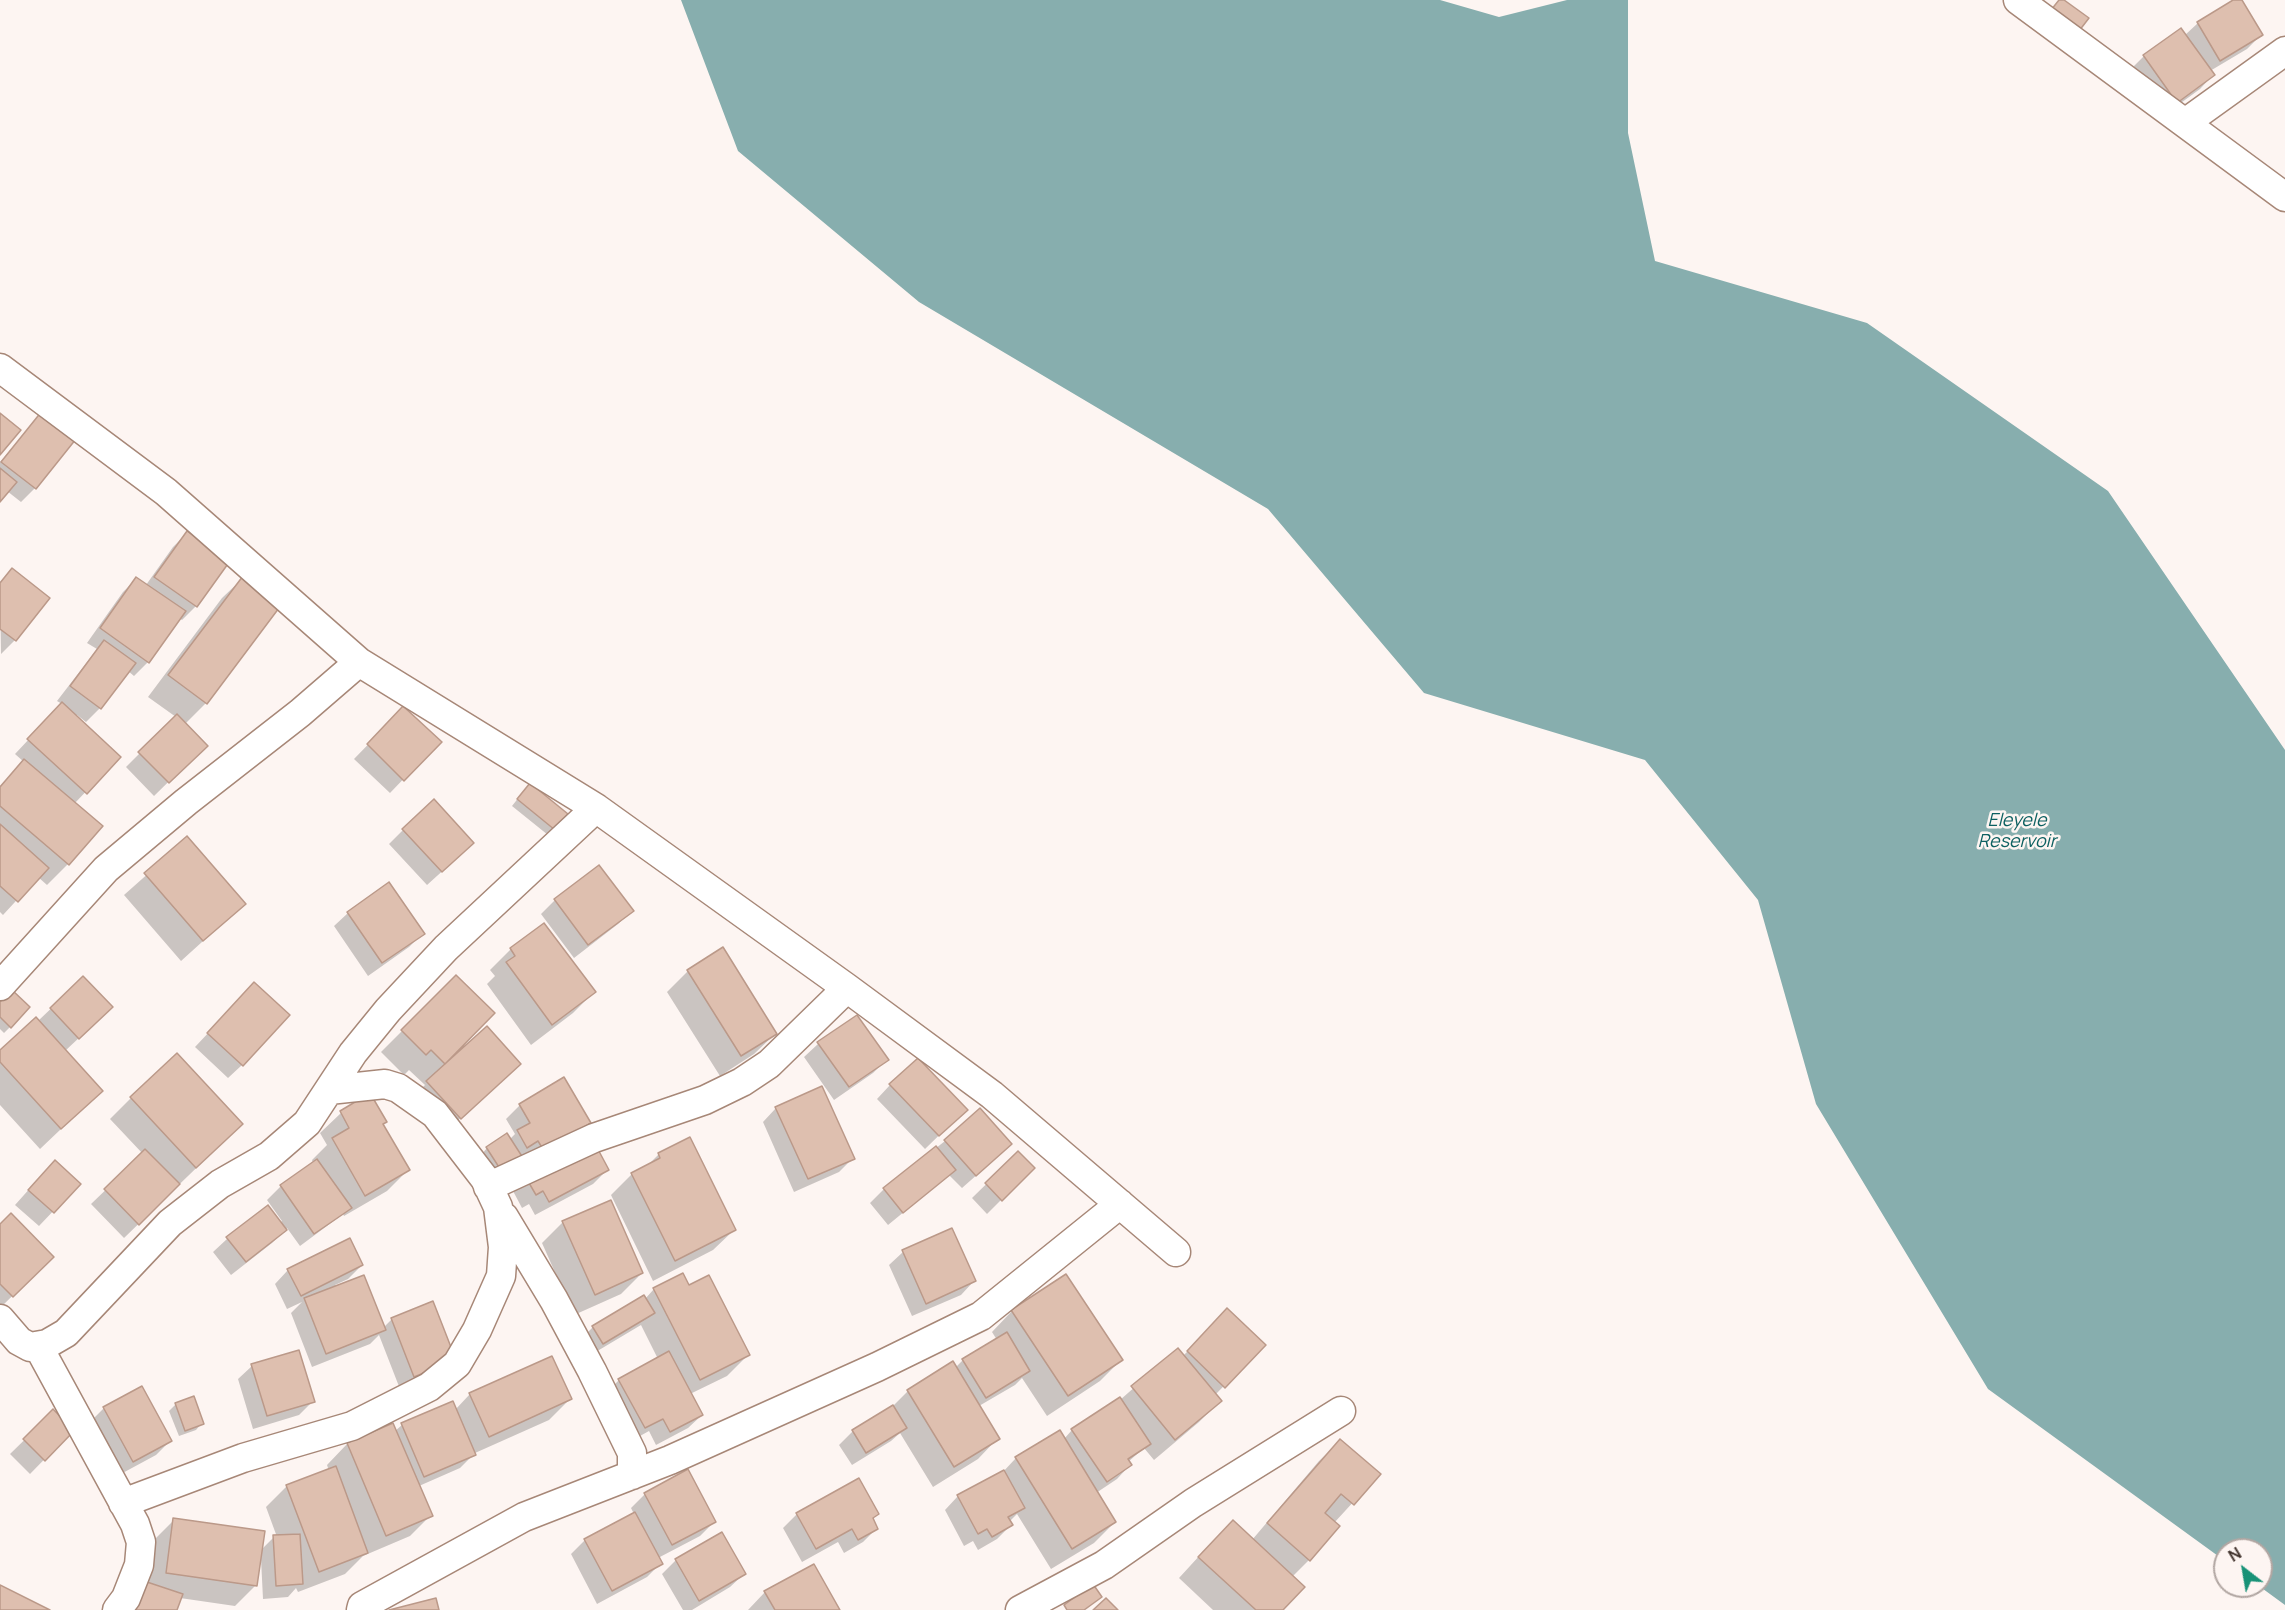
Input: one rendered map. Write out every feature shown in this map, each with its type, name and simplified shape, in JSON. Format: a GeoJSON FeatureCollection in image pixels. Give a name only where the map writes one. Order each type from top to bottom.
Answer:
{"type":"FeatureCollection","features":[{"type":"Feature","properties":{"kind":"street"},"geometry":{"type":"LineString","coordinates":[[2018,0],[2285,197]]}},
{"type":"Feature","properties":{"kind":"street"},"geometry":{"type":"LineString","coordinates":[[2185,123],[2285,51]]}},
{"type":"Feature","properties":{"kind":"street"},"geometry":{"type":"LineString","coordinates":[[0,368],[166,492],[358,662],[596,808],[847,988],[992,1095],[1176,1252]]}},
{"type":"Feature","properties":{"kind":"street"},"geometry":{"type":"LineString","coordinates":[[0,986],[106,869],[186,802],[300,713],[358,662]]}},
{"type":"Feature","properties":{"kind":"street"},"geometry":{"type":"LineString","coordinates":[[0,1319],[18,1341],[30,1347],[47,1344],[66,1333],[170,1223],[220,1184],[268,1156],[307,1123],[353,1053],[388,1010],[446,948],[596,808]]}},
{"type":"Feature","properties":{"kind":"street"},"geometry":{"type":"LineString","coordinates":[[493,1197],[594,1138],[705,1100],[742,1082],[768,1065],[847,988]]}},
{"type":"Feature","properties":{"kind":"street"},"geometry":{"type":"LineString","coordinates":[[329,1090],[385,1084],[398,1088],[435,1114],[485,1179],[493,1197],[554,1300],[632,1453],[632,1475]]}},
{"type":"Feature","properties":{"kind":"street"},"geometry":{"type":"LineString","coordinates":[[123,1503],[243,1458],[352,1426],[429,1388],[457,1364],[477,1330],[501,1276],[503,1247],[493,1197]]}},
{"type":"Feature","properties":{"kind":"street"},"geometry":{"type":"LineString","coordinates":[[361,1610],[362,1606],[524,1517],[670,1460],[877,1367],[981,1316],[1120,1204]]}},
{"type":"Feature","properties":{"kind":"street"},"geometry":{"type":"LineString","coordinates":[[38,1346],[135,1524],[141,1542],[138,1565],[126,1598],[117,1610]]}},
{"type":"Feature","properties":{"kind":"street"},"geometry":{"type":"LineString","coordinates":[[1020,1610],[1104,1565],[1193,1503],[1341,1412]]}},
{"type":"Feature","properties":{"kind":"water","name":"Eleyele Reservoir"},"geometry":{"type":"Polygon","coordinates":[[[681,0],[1440,0],[1499,17],[1567,0],[1628,0],[1628,133],[1655,261],[1867,323],[2108,491],[2285,750],[2285,1605],[2273,1596],[2273,1538],[2213,1538],[2213,1552],[1988,1389],[1816,1104],[1758,900],[1645,760],[1424,693],[1268,509],[919,302],[738,151],[681,0]]]}},
{"type":"Feature","properties":{"kind":"building"},"geometry":{"type":"Polygon","coordinates":[[[2059,0],[2064,0],[2089,18],[2079,31],[2051,10],[2059,0]]]}},
{"type":"Feature","properties":{"kind":"building"},"geometry":{"type":"Polygon","coordinates":[[[2233,0],[2242,0],[2263,35],[2220,61],[2197,22],[2233,0]]]}},
{"type":"Feature","properties":{"kind":"building"},"geometry":{"type":"Polygon","coordinates":[[[2181,28],[2215,75],[2177,103],[2143,55],[2181,28]]]}},
{"type":"Feature","properties":{"kind":"building"},"geometry":{"type":"Polygon","coordinates":[[[46,406],[80,434],[36,489],[1,462],[46,406]]]}},
{"type":"Feature","properties":{"kind":"building"},"geometry":{"type":"Polygon","coordinates":[[[0,413],[21,430],[0,455],[0,413]]]}},
{"type":"Feature","properties":{"kind":"building"},"geometry":{"type":"Polygon","coordinates":[[[0,468],[17,482],[0,502],[0,468]]]}},
{"type":"Feature","properties":{"kind":"building"},"geometry":{"type":"Polygon","coordinates":[[[187,531],[230,561],[197,607],[154,577],[187,531]]]}},
{"type":"Feature","properties":{"kind":"building"},"geometry":{"type":"Polygon","coordinates":[[[12,568],[50,598],[16,641],[0,629],[0,583],[12,568]]]}},
{"type":"Feature","properties":{"kind":"building"},"geometry":{"type":"Polygon","coordinates":[[[243,576],[282,604],[207,704],[168,675],[243,576]]]}},
{"type":"Feature","properties":{"kind":"building"},"geometry":{"type":"Polygon","coordinates":[[[136,577],[186,611],[149,663],[100,628],[136,577]]]}},
{"type":"Feature","properties":{"kind":"building"},"geometry":{"type":"Polygon","coordinates":[[[104,640],[136,663],[101,709],[70,686],[104,640]]]}},
{"type":"Feature","properties":{"kind":"building"},"geometry":{"type":"Polygon","coordinates":[[[62,702],[121,757],[87,794],[27,739],[62,702]]]}},
{"type":"Feature","properties":{"kind":"building"},"geometry":{"type":"Polygon","coordinates":[[[403,706],[442,742],[404,781],[367,744],[403,706]]]}},
{"type":"Feature","properties":{"kind":"building"},"geometry":{"type":"Polygon","coordinates":[[[177,714],[208,746],[169,783],[138,752],[177,714]]]}},
{"type":"Feature","properties":{"kind":"building"},"geometry":{"type":"Polygon","coordinates":[[[24,759],[103,826],[69,865],[0,806],[0,787],[24,759]]]}},
{"type":"Feature","properties":{"kind":"building"},"geometry":{"type":"Polygon","coordinates":[[[530,783],[568,814],[555,830],[517,799],[530,783]]]}},
{"type":"Feature","properties":{"kind":"building"},"geometry":{"type":"Polygon","coordinates":[[[434,799],[474,843],[442,872],[402,829],[434,799]]]}},
{"type":"Feature","properties":{"kind":"building"},"geometry":{"type":"Polygon","coordinates":[[[0,824],[49,868],[18,902],[0,886],[0,824]]]}},
{"type":"Feature","properties":{"kind":"building"},"geometry":{"type":"Polygon","coordinates":[[[187,836],[246,904],[203,941],[144,873],[187,836]]]}},
{"type":"Feature","properties":{"kind":"building"},"geometry":{"type":"Polygon","coordinates":[[[599,865],[634,911],[588,945],[554,899],[599,865]]]}},
{"type":"Feature","properties":{"kind":"building"},"geometry":{"type":"Polygon","coordinates":[[[389,882],[425,934],[382,963],[347,912],[389,882]]]}},
{"type":"Feature","properties":{"kind":"building"},"geometry":{"type":"Polygon","coordinates":[[[544,923],[596,992],[552,1025],[506,962],[515,956],[510,948],[544,923]]]}},
{"type":"Feature","properties":{"kind":"building"},"geometry":{"type":"Polygon","coordinates":[[[723,947],[777,1034],[741,1056],[687,970],[723,947]]]}},
{"type":"Feature","properties":{"kind":"building"},"geometry":{"type":"Polygon","coordinates":[[[456,975],[495,1013],[445,1064],[431,1050],[426,1055],[401,1030],[456,975]]]}},
{"type":"Feature","properties":{"kind":"building"},"geometry":{"type":"Polygon","coordinates":[[[83,976],[113,1007],[79,1039],[50,1008],[83,976]]]}},
{"type":"Feature","properties":{"kind":"building"},"geometry":{"type":"Polygon","coordinates":[[[254,982],[290,1015],[243,1066],[207,1033],[254,982]]]}},
{"type":"Feature","properties":{"kind":"building"},"geometry":{"type":"Polygon","coordinates":[[[11,989],[30,1007],[11,1028],[0,1017],[0,1002],[11,989]]]}},
{"type":"Feature","properties":{"kind":"building"},"geometry":{"type":"Polygon","coordinates":[[[857,1015],[889,1060],[849,1087],[817,1042],[857,1015]]]}},
{"type":"Feature","properties":{"kind":"building"},"geometry":{"type":"Polygon","coordinates":[[[36,1017],[103,1091],[61,1129],[0,1062],[0,1050],[36,1017]]]}},
{"type":"Feature","properties":{"kind":"building"},"geometry":{"type":"Polygon","coordinates":[[[487,1026],[521,1064],[461,1119],[426,1081],[487,1026]]]}},
{"type":"Feature","properties":{"kind":"building"},"geometry":{"type":"Polygon","coordinates":[[[177,1053],[243,1124],[196,1168],[130,1097],[177,1053]]]}},
{"type":"Feature","properties":{"kind":"building"},"geometry":{"type":"Polygon","coordinates":[[[918,1058],[968,1110],[939,1136],[889,1084],[918,1058]]]}},
{"type":"Feature","properties":{"kind":"building"},"geometry":{"type":"Polygon","coordinates":[[[564,1077],[591,1123],[544,1151],[538,1141],[527,1148],[517,1130],[530,1123],[519,1104],[564,1077]]]}},
{"type":"Feature","properties":{"kind":"building"},"geometry":{"type":"Polygon","coordinates":[[[822,1086],[855,1159],[808,1179],[775,1107],[822,1086]]]}},
{"type":"Feature","properties":{"kind":"building"},"geometry":{"type":"Polygon","coordinates":[[[370,1093],[387,1122],[383,1124],[410,1170],[365,1196],[332,1138],[349,1128],[340,1111],[370,1093]]]}},
{"type":"Feature","properties":{"kind":"building"},"geometry":{"type":"Polygon","coordinates":[[[980,1108],[1012,1144],[976,1176],[944,1140],[980,1108]]]}},
{"type":"Feature","properties":{"kind":"building"},"geometry":{"type":"Polygon","coordinates":[[[507,1133],[525,1161],[504,1175],[486,1147],[507,1133]]]}},
{"type":"Feature","properties":{"kind":"building"},"geometry":{"type":"Polygon","coordinates":[[[690,1137],[736,1230],[675,1261],[631,1173],[660,1158],[658,1153],[690,1137]]]}},
{"type":"Feature","properties":{"kind":"building"},"geometry":{"type":"Polygon","coordinates":[[[593,1140],[609,1170],[549,1202],[543,1191],[536,1195],[525,1176],[593,1140]]]}},
{"type":"Feature","properties":{"kind":"building"},"geometry":{"type":"Polygon","coordinates":[[[936,1146],[956,1170],[903,1213],[883,1188],[936,1146]]]}},
{"type":"Feature","properties":{"kind":"building"},"geometry":{"type":"Polygon","coordinates":[[[145,1149],[180,1184],[139,1225],[104,1189],[145,1149]]]}},
{"type":"Feature","properties":{"kind":"building"},"geometry":{"type":"Polygon","coordinates":[[[1018,1151],[1035,1168],[1002,1201],[985,1183],[1018,1151]]]}},
{"type":"Feature","properties":{"kind":"building"},"geometry":{"type":"Polygon","coordinates":[[[317,1159],[352,1208],[314,1234],[280,1185],[317,1159]]]}},
{"type":"Feature","properties":{"kind":"building"},"geometry":{"type":"Polygon","coordinates":[[[55,1160],[81,1184],[54,1213],[28,1190],[55,1160]]]}},
{"type":"Feature","properties":{"kind":"building"},"geometry":{"type":"Polygon","coordinates":[[[611,1200],[643,1273],[595,1295],[562,1221],[611,1200]]]}},
{"type":"Feature","properties":{"kind":"building"},"geometry":{"type":"Polygon","coordinates":[[[268,1205],[287,1230],[246,1262],[226,1237],[268,1205]]]}},
{"type":"Feature","properties":{"kind":"building"},"geometry":{"type":"Polygon","coordinates":[[[11,1213],[54,1257],[13,1297],[0,1284],[0,1224],[11,1213]]]}},
{"type":"Feature","properties":{"kind":"building"},"geometry":{"type":"Polygon","coordinates":[[[952,1228],[976,1281],[926,1304],[902,1250],[952,1228]]]}},
{"type":"Feature","properties":{"kind":"building"},"geometry":{"type":"Polygon","coordinates":[[[350,1238],[363,1265],[301,1296],[287,1269],[350,1238]]]}},
{"type":"Feature","properties":{"kind":"building"},"geometry":{"type":"Polygon","coordinates":[[[683,1273],[689,1285],[709,1275],[750,1355],[700,1380],[653,1288],[683,1273]]]}},
{"type":"Feature","properties":{"kind":"building"},"geometry":{"type":"Polygon","coordinates":[[[1066,1274],[1123,1360],[1068,1396],[1011,1310],[1066,1274]]]}},
{"type":"Feature","properties":{"kind":"building"},"geometry":{"type":"Polygon","coordinates":[[[364,1275],[386,1330],[326,1354],[304,1298],[364,1275]]]}},
{"type":"Feature","properties":{"kind":"building"},"geometry":{"type":"Polygon","coordinates":[[[644,1295],[655,1313],[603,1344],[592,1326],[644,1295]]]}},
{"type":"Feature","properties":{"kind":"building"},"geometry":{"type":"Polygon","coordinates":[[[433,1301],[456,1360],[414,1377],[391,1318],[433,1301]]]}},
{"type":"Feature","properties":{"kind":"building"},"geometry":{"type":"Polygon","coordinates":[[[1227,1308],[1266,1345],[1225,1388],[1187,1351],[1227,1308]]]}},
{"type":"Feature","properties":{"kind":"building"},"geometry":{"type":"Polygon","coordinates":[[[1007,1332],[1030,1371],[986,1398],[962,1359],[1007,1332]]]}},
{"type":"Feature","properties":{"kind":"building"},"geometry":{"type":"Polygon","coordinates":[[[1178,1348],[1222,1401],[1175,1440],[1131,1386],[1178,1348]]]}},
{"type":"Feature","properties":{"kind":"building"},"geometry":{"type":"Polygon","coordinates":[[[299,1350],[315,1402],[267,1416],[251,1364],[299,1350]]]}},
{"type":"Feature","properties":{"kind":"building"},"geometry":{"type":"Polygon","coordinates":[[[669,1351],[703,1415],[670,1432],[663,1419],[645,1428],[618,1379],[669,1351]]]}},
{"type":"Feature","properties":{"kind":"building"},"geometry":{"type":"Polygon","coordinates":[[[552,1356],[572,1399],[489,1437],[469,1393],[552,1356]]]}},
{"type":"Feature","properties":{"kind":"building"},"geometry":{"type":"Polygon","coordinates":[[[953,1361],[1000,1439],[954,1467],[907,1390],[953,1361]]]}},
{"type":"Feature","properties":{"kind":"building"},"geometry":{"type":"Polygon","coordinates":[[[142,1386],[172,1441],[133,1462],[103,1407],[142,1386]]]}},
{"type":"Feature","properties":{"kind":"building"},"geometry":{"type":"Polygon","coordinates":[[[194,1396],[204,1424],[185,1431],[175,1403],[194,1396]]]}},
{"type":"Feature","properties":{"kind":"building"},"geometry":{"type":"Polygon","coordinates":[[[1120,1397],[1151,1444],[1128,1459],[1132,1465],[1107,1482],[1071,1429],[1120,1397]]]}},
{"type":"Feature","properties":{"kind":"building"},"geometry":{"type":"Polygon","coordinates":[[[453,1401],[476,1455],[424,1477],[401,1423],[453,1401]]]}},
{"type":"Feature","properties":{"kind":"building"},"geometry":{"type":"Polygon","coordinates":[[[893,1405],[907,1428],[866,1453],[852,1430],[893,1405]]]}},
{"type":"Feature","properties":{"kind":"building"},"geometry":{"type":"Polygon","coordinates":[[[53,1409],[74,1431],[45,1461],[23,1439],[53,1409]]]}},
{"type":"Feature","properties":{"kind":"building"},"geometry":{"type":"Polygon","coordinates":[[[393,1423],[433,1516],[386,1536],[347,1443],[393,1423]]]}},
{"type":"Feature","properties":{"kind":"building"},"geometry":{"type":"Polygon","coordinates":[[[1060,1430],[1116,1522],[1072,1549],[1015,1457],[1060,1430]]]}},
{"type":"Feature","properties":{"kind":"building"},"geometry":{"type":"Polygon","coordinates":[[[1340,1439],[1381,1474],[1354,1505],[1341,1494],[1325,1513],[1340,1526],[1310,1561],[1267,1523],[1340,1439]]]}},
{"type":"Feature","properties":{"kind":"building"},"geometry":{"type":"Polygon","coordinates":[[[336,1466],[368,1553],[319,1572],[286,1485],[336,1466]]]}},
{"type":"Feature","properties":{"kind":"building"},"geometry":{"type":"Polygon","coordinates":[[[688,1469],[716,1522],[672,1545],[644,1493],[688,1469]]]}},
{"type":"Feature","properties":{"kind":"building"},"geometry":{"type":"Polygon","coordinates":[[[1004,1470],[1025,1508],[1008,1517],[1013,1525],[992,1537],[987,1529],[978,1534],[957,1495],[1004,1470]]]}},
{"type":"Feature","properties":{"kind":"building"},"geometry":{"type":"Polygon","coordinates":[[[859,1478],[879,1514],[873,1518],[878,1529],[858,1540],[852,1529],[816,1549],[796,1513],[859,1478]]]}},
{"type":"Feature","properties":{"kind":"building"},"geometry":{"type":"Polygon","coordinates":[[[635,1512],[663,1564],[612,1591],[584,1539],[635,1512]]]}},
{"type":"Feature","properties":{"kind":"building"},"geometry":{"type":"Polygon","coordinates":[[[173,1518],[265,1531],[257,1586],[166,1573],[173,1518]]]}},
{"type":"Feature","properties":{"kind":"building"},"geometry":{"type":"Polygon","coordinates":[[[1233,1520],[1305,1587],[1283,1610],[1256,1610],[1198,1557],[1233,1520]]]}},
{"type":"Feature","properties":{"kind":"building"},"geometry":{"type":"Polygon","coordinates":[[[722,1532],[746,1574],[699,1601],[675,1559],[722,1532]]]}},
{"type":"Feature","properties":{"kind":"building"},"geometry":{"type":"Polygon","coordinates":[[[300,1534],[303,1584],[276,1586],[273,1535],[300,1534]]]}},
{"type":"Feature","properties":{"kind":"building"},"geometry":{"type":"Polygon","coordinates":[[[814,1564],[840,1610],[775,1610],[764,1591],[814,1564]]]}},
{"type":"Feature","properties":{"kind":"building"},"geometry":{"type":"Polygon","coordinates":[[[144,1581],[183,1594],[177,1610],[134,1610],[144,1581]]]}},
{"type":"Feature","properties":{"kind":"building"},"geometry":{"type":"Polygon","coordinates":[[[1093,1584],[1102,1597],[1084,1610],[1067,1610],[1064,1605],[1093,1584]]]}},
{"type":"Feature","properties":{"kind":"building"},"geometry":{"type":"Polygon","coordinates":[[[0,1585],[50,1610],[0,1610],[0,1585]]]}},
{"type":"Feature","properties":{"kind":"building"},"geometry":{"type":"Polygon","coordinates":[[[436,1598],[439,1610],[389,1610],[436,1598]]]}},
{"type":"Feature","properties":{"kind":"building"},"geometry":{"type":"Polygon","coordinates":[[[1106,1598],[1118,1610],[1093,1610],[1106,1598]]]}}]}
